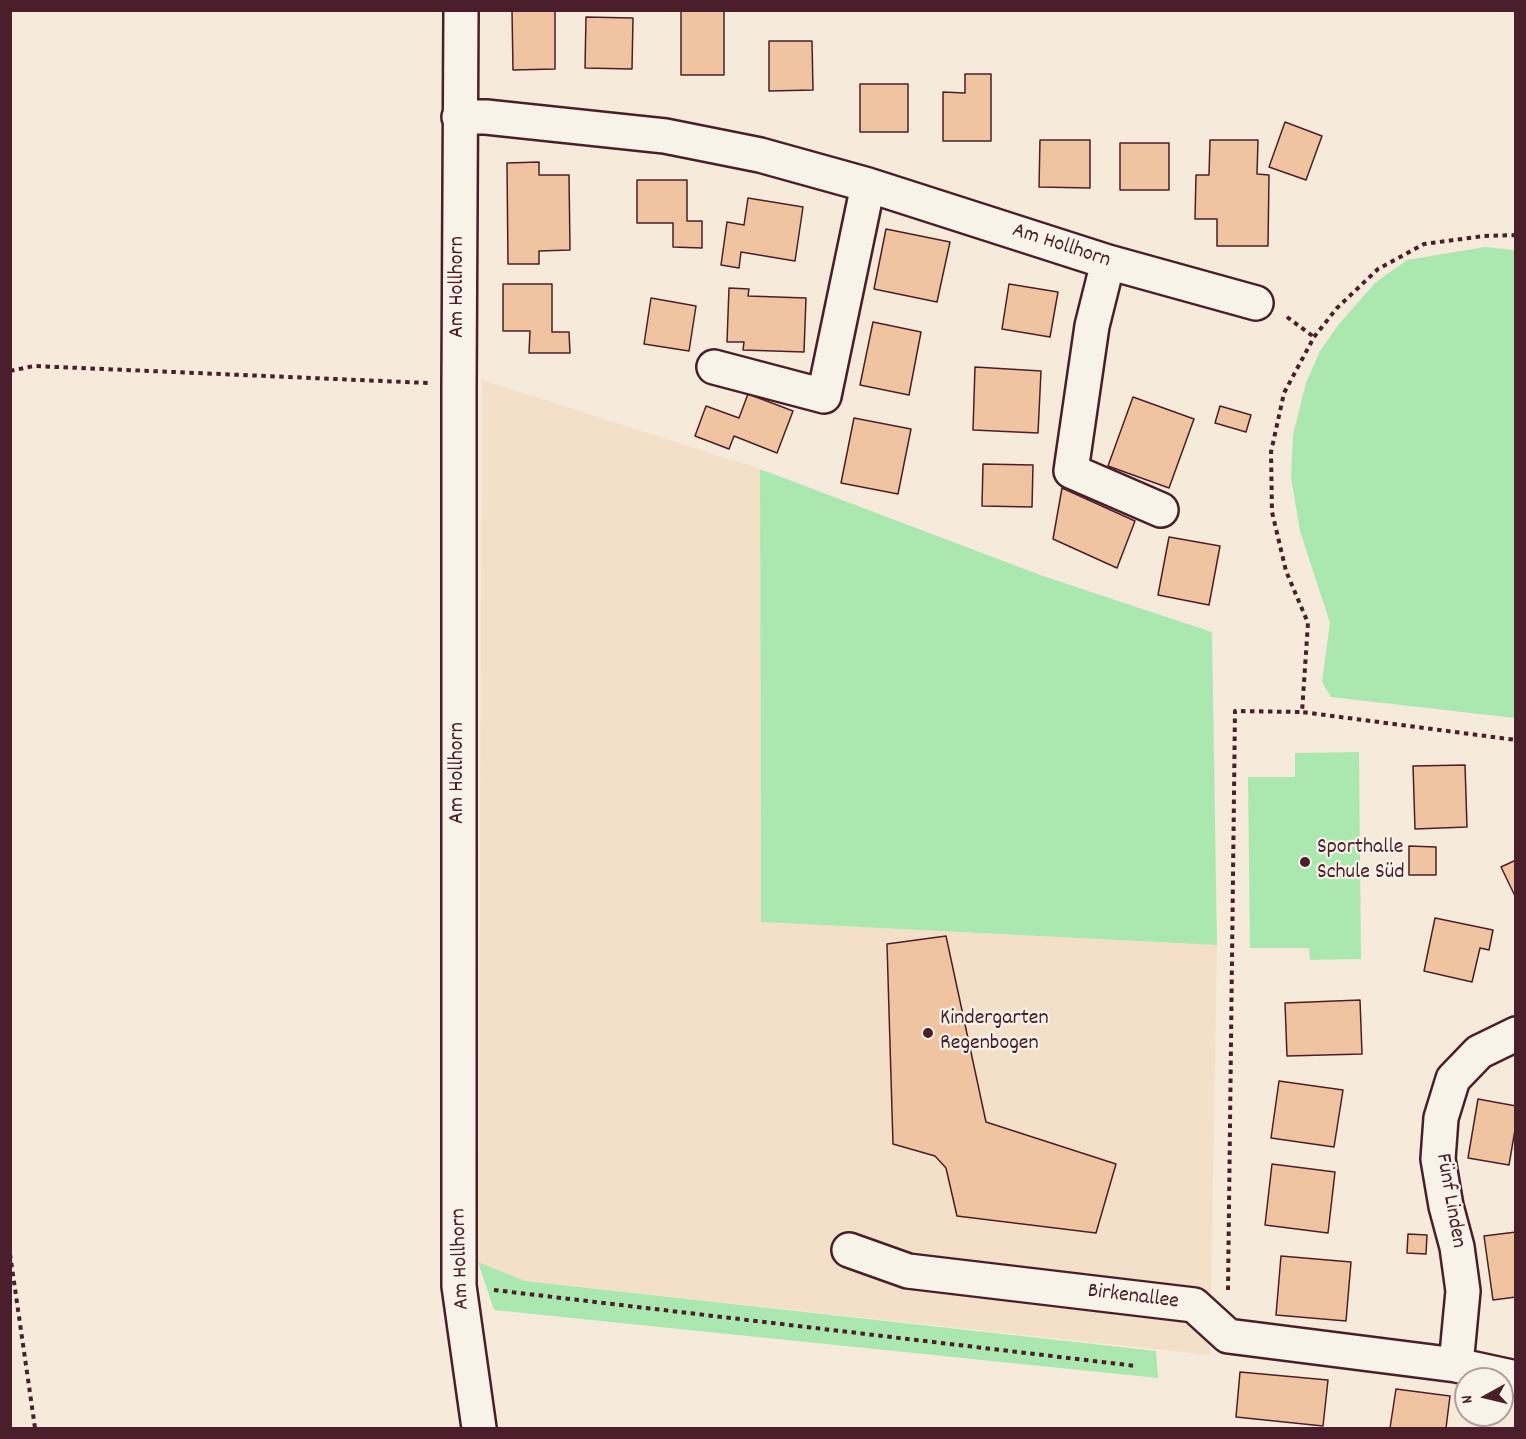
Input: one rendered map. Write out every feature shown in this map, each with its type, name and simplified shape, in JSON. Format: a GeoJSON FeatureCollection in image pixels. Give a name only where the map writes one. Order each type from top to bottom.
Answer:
{"type":"FeatureCollection","features":[{"type":"Feature","properties":{"kind":"street","name":"Am Hollhorn"},"geometry":{"type":"LineString","coordinates":[[461,10],[459,117],[459,1286],[479,1428]]}},
{"type":"Feature","properties":{"kind":"street","name":"Am Hollhorn"},"geometry":{"type":"LineString","coordinates":[[459,117],[509,119],[665,136],[760,155],[868,186],[1108,262],[1256,303]]}},
{"type":"Feature","properties":{"kind":"street"},"geometry":{"type":"LineString","coordinates":[[714,367],[825,396],[868,186]]}},
{"type":"Feature","properties":{"kind":"street"},"geometry":{"type":"LineString","coordinates":[[1108,262],[1092,326],[1071,471],[1161,510]]}},
{"type":"Feature","properties":{"kind":"street","name":"Fünf Linden"},"geometry":{"type":"LineString","coordinates":[[1456,1365],[1463,1291],[1457,1247],[1446,1206],[1438,1160],[1441,1118],[1453,1079],[1479,1052],[1515,1034]]}},
{"type":"Feature","properties":{"kind":"street","name":"Birkenallee"},"geometry":{"type":"LineString","coordinates":[[849,1250],[908,1271],[1194,1305],[1228,1336]]}},
{"type":"Feature","properties":{"kind":"street"},"geometry":{"type":"LineString","coordinates":[[1228,1336],[1456,1365],[1515,1378]]}},
{"type":"Feature","properties":{"kind":"path"},"geometry":{"type":"LineString","coordinates":[[1302,712],[1308,623],[1286,571],[1272,512],[1271,452],[1284,393],[1314,336],[1337,308],[1378,269],[1424,244],[1484,236],[1515,235]]}},
{"type":"Feature","properties":{"kind":"path"},"geometry":{"type":"LineString","coordinates":[[10,371],[34,366],[459,385]]}},
{"type":"Feature","properties":{"kind":"path"},"geometry":{"type":"LineString","coordinates":[[1228,1336],[1235,711],[1302,712],[1515,740]]}},
{"type":"Feature","properties":{"kind":"path"},"geometry":{"type":"LineString","coordinates":[[10,1254],[35,1428]]}},
{"type":"Feature","properties":{"kind":"path"},"geometry":{"type":"LineString","coordinates":[[459,1286],[1136,1366]]}},
{"type":"Feature","properties":{"kind":"shaded area"},"geometry":{"type":"Polygon","coordinates":[[[482,380],[760,469],[761,922],[1217,945],[1210,1355],[525,1281],[478,1262],[482,380]]]}},
{"type":"Feature","properties":{"kind":"green space"},"geometry":{"type":"Polygon","coordinates":[[[1485,247],[1515,250],[1515,718],[1331,697],[1322,682],[1330,623],[1300,531],[1291,477],[1293,435],[1306,383],[1320,351],[1339,324],[1375,283],[1407,260],[1485,247]]]}},
{"type":"Feature","properties":{"kind":"green space"},"geometry":{"type":"Polygon","coordinates":[[[760,469],[1043,576],[1212,632],[1217,945],[761,922],[760,469]]]}},
{"type":"Feature","properties":{"kind":"green space","name":"Sporthalle Schule Süd"},"geometry":{"type":"Polygon","coordinates":[[[1359,752],[1361,959],[1310,960],[1309,948],[1250,948],[1248,777],[1295,777],[1295,753],[1359,752]]]}},
{"type":"Feature","properties":{"kind":"green space"},"geometry":{"type":"Polygon","coordinates":[[[478,1262],[525,1281],[1156,1351],[1158,1378],[494,1310],[478,1262]]]}},
{"type":"Feature","properties":{"kind":"building"},"geometry":{"type":"Polygon","coordinates":[[[512,10],[555,10],[555,69],[513,70],[512,10]]]}},
{"type":"Feature","properties":{"kind":"building"},"geometry":{"type":"Polygon","coordinates":[[[681,10],[724,10],[724,75],[681,75],[681,10]]]}},
{"type":"Feature","properties":{"kind":"building"},"geometry":{"type":"Polygon","coordinates":[[[586,17],[633,18],[632,69],[585,68],[586,17]]]}},
{"type":"Feature","properties":{"kind":"building"},"geometry":{"type":"Polygon","coordinates":[[[769,41],[812,41],[813,90],[769,91],[769,41]]]}},
{"type":"Feature","properties":{"kind":"building"},"geometry":{"type":"Polygon","coordinates":[[[965,74],[991,74],[991,141],[943,141],[943,92],[965,93],[965,74]]]}},
{"type":"Feature","properties":{"kind":"building"},"geometry":{"type":"Polygon","coordinates":[[[860,84],[908,84],[908,132],[860,132],[860,84]]]}},
{"type":"Feature","properties":{"kind":"building"},"geometry":{"type":"Polygon","coordinates":[[[1285,122],[1322,136],[1306,180],[1269,167],[1285,122]]]}},
{"type":"Feature","properties":{"kind":"building"},"geometry":{"type":"Polygon","coordinates":[[[1040,140],[1090,140],[1090,188],[1039,187],[1040,140]]]}},
{"type":"Feature","properties":{"kind":"building"},"geometry":{"type":"Polygon","coordinates":[[[1210,140],[1258,140],[1257,174],[1269,175],[1268,246],[1217,246],[1217,219],[1195,219],[1196,175],[1209,175],[1210,140]]]}},
{"type":"Feature","properties":{"kind":"building"},"geometry":{"type":"Polygon","coordinates":[[[1120,143],[1169,143],[1169,190],[1120,190],[1120,143]]]}},
{"type":"Feature","properties":{"kind":"building"},"geometry":{"type":"Polygon","coordinates":[[[539,162],[539,175],[569,175],[570,250],[539,251],[539,264],[508,264],[507,163],[539,162]]]}},
{"type":"Feature","properties":{"kind":"building"},"geometry":{"type":"Polygon","coordinates":[[[637,180],[687,180],[687,221],[702,221],[702,248],[673,247],[673,223],[637,223],[637,180]]]}},
{"type":"Feature","properties":{"kind":"building"},"geometry":{"type":"Polygon","coordinates":[[[748,198],[803,207],[795,261],[741,252],[739,268],[721,265],[727,222],[744,225],[748,198]]]}},
{"type":"Feature","properties":{"kind":"building"},"geometry":{"type":"Polygon","coordinates":[[[886,229],[950,242],[937,302],[874,289],[886,229]]]}},
{"type":"Feature","properties":{"kind":"building"},"geometry":{"type":"Polygon","coordinates":[[[503,284],[552,284],[552,332],[569,332],[570,353],[529,353],[530,331],[503,331],[503,284]]]}},
{"type":"Feature","properties":{"kind":"building"},"geometry":{"type":"Polygon","coordinates":[[[1009,284],[1058,292],[1050,337],[1002,329],[1009,284]]]}},
{"type":"Feature","properties":{"kind":"building"},"geometry":{"type":"Polygon","coordinates":[[[729,288],[749,289],[748,296],[806,298],[804,352],[743,350],[744,342],[727,342],[729,288]]]}},
{"type":"Feature","properties":{"kind":"building"},"geometry":{"type":"Polygon","coordinates":[[[651,298],[696,306],[689,351],[644,344],[651,298]]]}},
{"type":"Feature","properties":{"kind":"building"},"geometry":{"type":"Polygon","coordinates":[[[873,322],[921,332],[909,395],[860,385],[873,322]]]}},
{"type":"Feature","properties":{"kind":"building"},"geometry":{"type":"Polygon","coordinates":[[[975,367],[1041,371],[1038,433],[973,430],[975,367]]]}},
{"type":"Feature","properties":{"kind":"building"},"geometry":{"type":"Polygon","coordinates":[[[748,394],[793,411],[777,453],[734,436],[729,449],[695,436],[706,406],[739,418],[748,394]]]}},
{"type":"Feature","properties":{"kind":"building"},"geometry":{"type":"Polygon","coordinates":[[[1133,397],[1194,419],[1169,488],[1108,466],[1133,397]]]}},
{"type":"Feature","properties":{"kind":"building"},"geometry":{"type":"Polygon","coordinates":[[[1220,406],[1251,415],[1246,432],[1215,423],[1220,406]]]}},
{"type":"Feature","properties":{"kind":"building"},"geometry":{"type":"Polygon","coordinates":[[[854,418],[911,429],[898,494],[841,483],[854,418]]]}},
{"type":"Feature","properties":{"kind":"building"},"geometry":{"type":"Polygon","coordinates":[[[983,464],[1033,465],[1032,507],[982,506],[983,464]]]}},
{"type":"Feature","properties":{"kind":"building"},"geometry":{"type":"Polygon","coordinates":[[[1062,488],[1135,521],[1117,568],[1053,539],[1062,488]]]}},
{"type":"Feature","properties":{"kind":"building"},"geometry":{"type":"Polygon","coordinates":[[[1169,537],[1220,546],[1209,605],[1158,595],[1169,537]]]}},
{"type":"Feature","properties":{"kind":"building"},"geometry":{"type":"Polygon","coordinates":[[[1465,765],[1467,827],[1415,829],[1413,766],[1465,765]]]}},
{"type":"Feature","properties":{"kind":"building"},"geometry":{"type":"Polygon","coordinates":[[[1409,846],[1436,847],[1436,875],[1409,875],[1409,846]]]}},
{"type":"Feature","properties":{"kind":"building"},"geometry":{"type":"Polygon","coordinates":[[[1516,860],[1516,898],[1501,867],[1516,860]]]}},
{"type":"Feature","properties":{"kind":"building"},"geometry":{"type":"Polygon","coordinates":[[[1435,918],[1493,930],[1489,950],[1480,948],[1472,982],[1424,971],[1435,918]]]}},
{"type":"Feature","properties":{"kind":"building","name":"Kindergarten Regenbogen"},"geometry":{"type":"Polygon","coordinates":[[[946,936],[986,1122],[1116,1164],[1096,1233],[957,1216],[946,1168],[935,1156],[893,1144],[887,944],[946,936]]]}},
{"type":"Feature","properties":{"kind":"building"},"geometry":{"type":"Polygon","coordinates":[[[1360,1000],[1362,1054],[1287,1056],[1285,1003],[1360,1000]]]}},
{"type":"Feature","properties":{"kind":"building"},"geometry":{"type":"Polygon","coordinates":[[[1279,1081],[1343,1090],[1334,1147],[1271,1138],[1279,1081]]]}},
{"type":"Feature","properties":{"kind":"building"},"geometry":{"type":"Polygon","coordinates":[[[1478,1099],[1516,1106],[1516,1124],[1509,1165],[1468,1158],[1478,1099]]]}},
{"type":"Feature","properties":{"kind":"building"},"geometry":{"type":"Polygon","coordinates":[[[1272,1164],[1335,1172],[1328,1233],[1265,1225],[1272,1164]]]}},
{"type":"Feature","properties":{"kind":"building"},"geometry":{"type":"Polygon","coordinates":[[[1516,1232],[1516,1297],[1493,1300],[1484,1236],[1516,1232]]]}},
{"type":"Feature","properties":{"kind":"building"},"geometry":{"type":"Polygon","coordinates":[[[1408,1234],[1427,1235],[1426,1254],[1407,1253],[1408,1234]]]}},
{"type":"Feature","properties":{"kind":"building"},"geometry":{"type":"Polygon","coordinates":[[[1281,1256],[1351,1262],[1346,1321],[1276,1315],[1281,1256]]]}},
{"type":"Feature","properties":{"kind":"building"},"geometry":{"type":"Polygon","coordinates":[[[1240,1372],[1328,1380],[1323,1426],[1236,1417],[1240,1372]]]}},
{"type":"Feature","properties":{"kind":"building"},"geometry":{"type":"Polygon","coordinates":[[[1396,1389],[1450,1396],[1446,1428],[1390,1428],[1396,1389]]]}},
{"type":"Feature","properties":{"kind":"place","name":"Sporthalle Schule Süd"},"geometry":{"type":"Point","coordinates":[1305,862]}},
{"type":"Feature","properties":{"kind":"place","name":"Kindergarten Regenbogen"},"geometry":{"type":"Point","coordinates":[928,1033]}}]}
